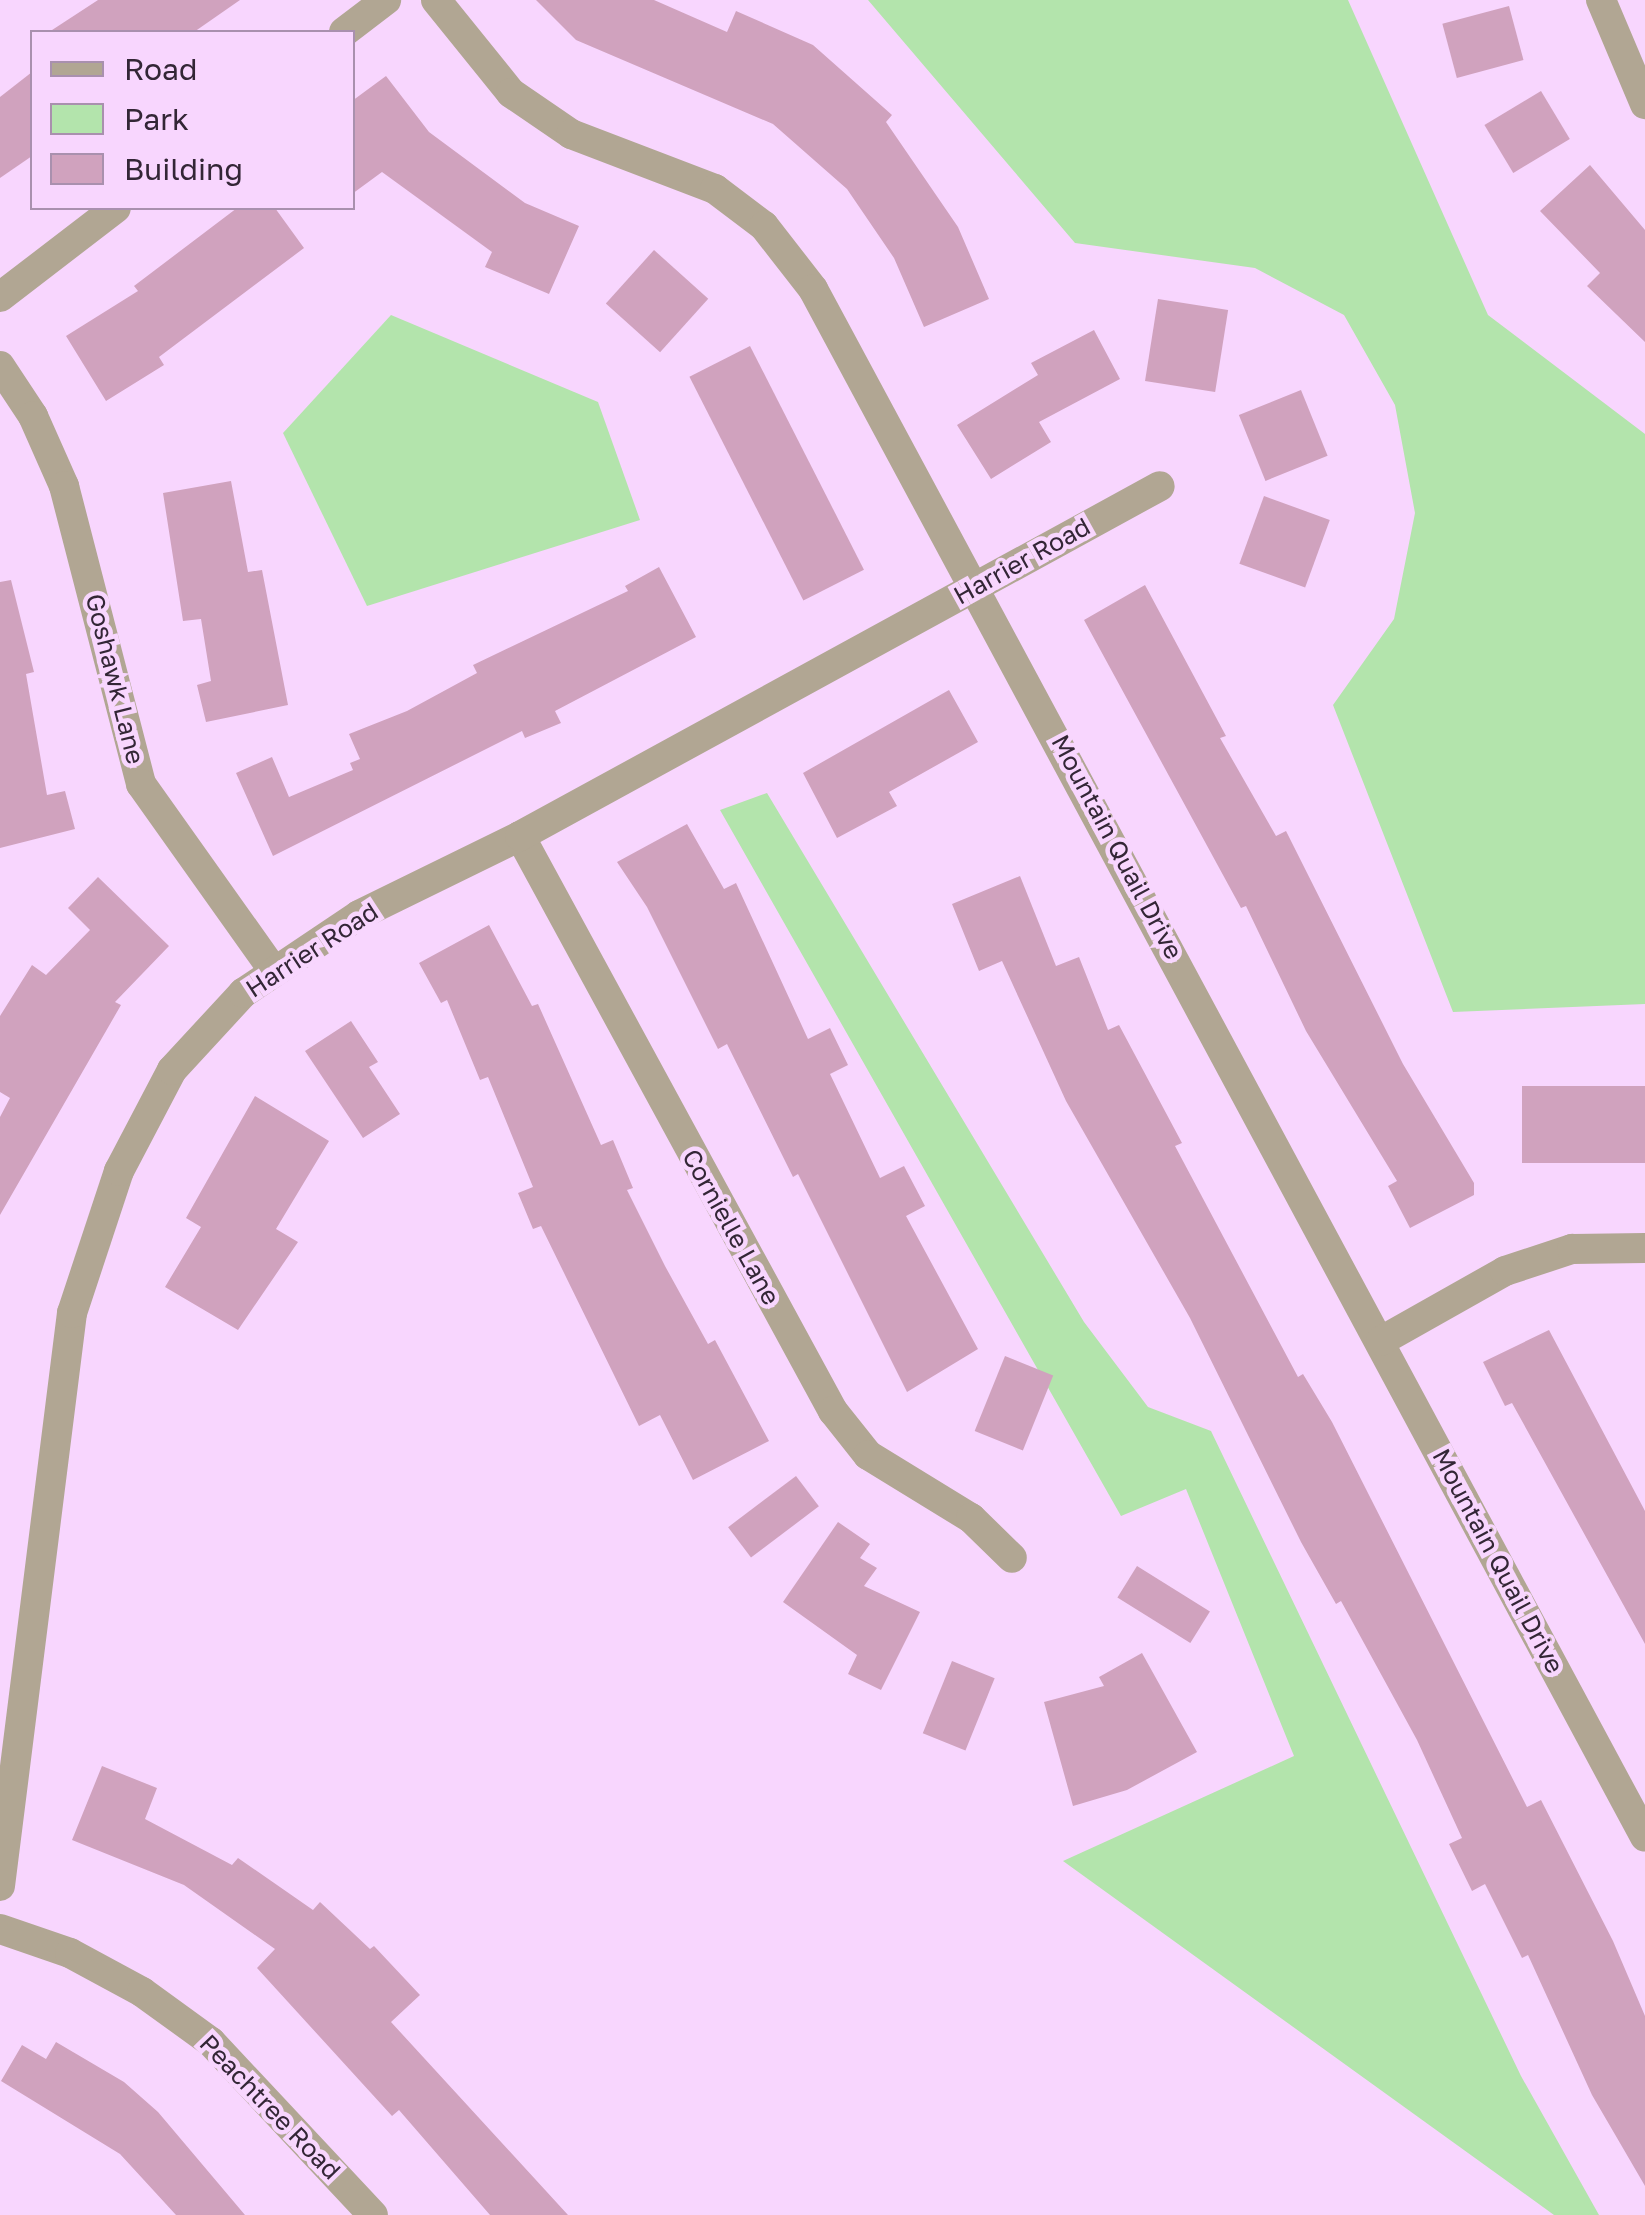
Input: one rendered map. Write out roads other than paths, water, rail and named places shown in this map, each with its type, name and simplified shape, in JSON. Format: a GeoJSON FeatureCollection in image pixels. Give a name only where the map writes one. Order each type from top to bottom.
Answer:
{"type":"FeatureCollection","features":[{"type":"Feature","properties":{"kind":"street"},"geometry":{"type":"LineString","coordinates":[[347,30],[386,0]]}},
{"type":"Feature","properties":{"kind":"street","name":"Mountain Quail Drive"},"geometry":{"type":"LineString","coordinates":[[436,0],[511,93],[570,134],[715,189],[764,226],[813,289],[977,585],[1645,1837]]}},
{"type":"Feature","properties":{"kind":"street"},"geometry":{"type":"LineString","coordinates":[[1601,0],[1645,104]]}},
{"type":"Feature","properties":{"kind":"street"},"geometry":{"type":"LineString","coordinates":[[0,297],[113,210]]}},
{"type":"Feature","properties":{"kind":"street","name":"Goshawk Lane"},"geometry":{"type":"LineString","coordinates":[[0,366],[33,416],[64,486],[141,784],[273,970]]}},
{"type":"Feature","properties":{"kind":"street","name":"Harrier Road"},"geometry":{"type":"LineString","coordinates":[[0,1886],[72,1314],[94,1237],[119,1171],[172,1070],[273,970],[359,915],[520,836],[1160,486]]}},
{"type":"Feature","properties":{"kind":"street","name":"Cornielle Lane"},"geometry":{"type":"LineString","coordinates":[[520,836],[833,1411],[868,1454],[971,1518],[1012,1558]]}},
{"type":"Feature","properties":{"kind":"street"},"geometry":{"type":"LineString","coordinates":[[1381,1341],[1504,1271],[1572,1249],[1645,1248]]}},
{"type":"Feature","properties":{"kind":"street","name":"Peachtree Road"},"geometry":{"type":"LineString","coordinates":[[0,1930],[70,1953],[142,1992],[211,2042],[372,2215]]}}]}
